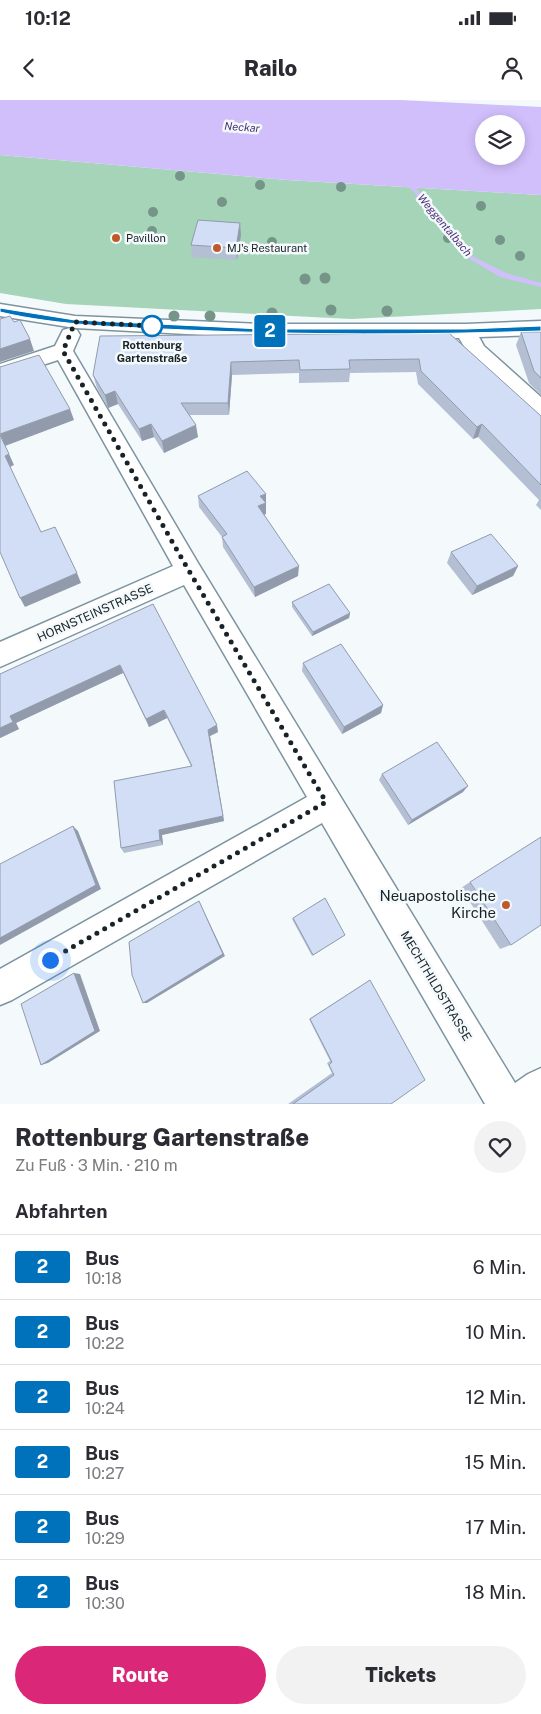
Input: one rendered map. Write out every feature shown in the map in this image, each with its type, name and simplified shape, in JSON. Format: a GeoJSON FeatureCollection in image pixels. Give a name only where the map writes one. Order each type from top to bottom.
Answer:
{"type":"FeatureCollection","features":[{"type":"Feature","properties":{"kind":"street"},"geometry":{"type":"LineString","coordinates":[[0,310],[75,322],[262,331],[466,331],[541,328]]}},
{"type":"Feature","properties":{"kind":"street"},"geometry":{"type":"LineString","coordinates":[[0,372],[63,351],[75,322]]}},
{"type":"Feature","properties":{"kind":"street"},"geometry":{"type":"LineString","coordinates":[[466,331],[476,350],[541,410]]}},
{"type":"Feature","properties":{"kind":"street","name":"MECHTHILDSTRASSE"},"geometry":{"type":"LineString","coordinates":[[63,351],[189,571],[506,1104]]}},
{"type":"Feature","properties":{"kind":"street","name":"HORNSTEINSTRASSE"},"geometry":{"type":"LineString","coordinates":[[0,655],[189,571]]}},
{"type":"Feature","properties":{"kind":"street"},"geometry":{"type":"LineString","coordinates":[[0,988],[326,802]]}},
{"type":"Feature","properties":{"kind":"street"},"geometry":{"type":"LineString","coordinates":[[518,1104],[541,1087]]}},
{"type":"Feature","properties":{"kind":"green space"},"geometry":{"type":"Polygon","coordinates":[[[0,155],[287,180],[541,195],[541,309],[351,319],[66,304],[0,293],[0,155]]]}},
{"type":"Feature","properties":{"kind":"water","name":"Neckar"},"geometry":{"type":"Polygon","coordinates":[[[0,100],[400,100],[541,107],[541,195],[287,180],[0,155],[0,100]]]}},
{"type":"Feature","properties":{"kind":"building"},"geometry":{"type":"Polygon","coordinates":[[[198,220],[240,223],[236,248],[191,245],[198,220]]]}},
{"type":"Feature","properties":{"kind":"building"},"geometry":{"type":"Polygon","coordinates":[[[10,316],[14,322],[20,320],[30,339],[0,349],[0,319],[10,316]]]}},
{"type":"Feature","properties":{"kind":"building"},"geometry":{"type":"Polygon","coordinates":[[[521,332],[541,332],[541,378],[534,371],[521,332]]]}},
{"type":"Feature","properties":{"kind":"building"},"geometry":{"type":"Polygon","coordinates":[[[449,333],[541,416],[541,485],[482,424],[477,427],[421,371],[419,359],[349,360],[350,369],[300,370],[299,360],[231,362],[228,403],[181,403],[196,425],[162,441],[151,424],[139,429],[115,391],[105,395],[93,375],[100,336],[449,333]]]}},
{"type":"Feature","properties":{"kind":"building"},"geometry":{"type":"Polygon","coordinates":[[[39,355],[70,409],[0,434],[0,367],[39,355]]]}},
{"type":"Feature","properties":{"kind":"building"},"geometry":{"type":"Polygon","coordinates":[[[0,435],[9,454],[5,456],[41,532],[55,527],[77,573],[20,598],[0,552],[0,435]]]}},
{"type":"Feature","properties":{"kind":"building"},"geometry":{"type":"Polygon","coordinates":[[[247,471],[266,494],[260,496],[266,503],[258,506],[299,566],[254,587],[222,537],[227,534],[198,496],[247,471]]]}},
{"type":"Feature","properties":{"kind":"building"},"geometry":{"type":"Polygon","coordinates":[[[491,534],[518,566],[477,586],[451,552],[491,534]]]}},
{"type":"Feature","properties":{"kind":"building"},"geometry":{"type":"Polygon","coordinates":[[[329,584],[350,613],[313,632],[292,602],[329,584]]]}},
{"type":"Feature","properties":{"kind":"building"},"geometry":{"type":"Polygon","coordinates":[[[153,604],[217,725],[208,730],[223,816],[159,830],[160,840],[121,848],[114,781],[192,766],[164,710],[146,719],[120,665],[10,716],[13,722],[0,728],[0,674],[153,604]]]}},
{"type":"Feature","properties":{"kind":"building"},"geometry":{"type":"Polygon","coordinates":[[[341,644],[383,705],[344,727],[303,663],[341,644]]]}},
{"type":"Feature","properties":{"kind":"building"},"geometry":{"type":"Polygon","coordinates":[[[437,742],[468,786],[412,820],[382,774],[437,742]]]}},
{"type":"Feature","properties":{"kind":"building"},"geometry":{"type":"Polygon","coordinates":[[[73,826],[96,885],[0,938],[0,864],[73,826]]]}},
{"type":"Feature","properties":{"kind":"building","name":"Neuapostolische Kirche"},"geometry":{"type":"Polygon","coordinates":[[[541,837],[541,925],[511,945],[470,882],[541,837]]]}},
{"type":"Feature","properties":{"kind":"building"},"geometry":{"type":"Polygon","coordinates":[[[325,898],[345,935],[313,955],[293,918],[325,898]]]}},
{"type":"Feature","properties":{"kind":"building"},"geometry":{"type":"Polygon","coordinates":[[[199,901],[223,954],[143,1003],[132,975],[129,942],[199,901]]]}},
{"type":"Feature","properties":{"kind":"building"},"geometry":{"type":"Polygon","coordinates":[[[74,973],[95,1031],[41,1065],[21,1004],[74,973]]]}},
{"type":"Feature","properties":{"kind":"building"},"geometry":{"type":"Polygon","coordinates":[[[370,980],[425,1080],[391,1104],[293,1104],[334,1075],[329,1065],[332,1062],[310,1019],[370,980]]]}},
{"type":"Feature","properties":{"kind":"waterway","name":"Weggentalbach"},"geometry":{"type":"LineString","coordinates":[[405,178],[470,257],[503,275],[541,285]]}},
{"type":"Feature","properties":{"kind":"bus line","name":"2"},"geometry":{"type":"LineString","coordinates":[[0,310],[75,322],[111,325],[262,331],[466,331],[541,328]]}},
{"type":"Feature","properties":{"kind":"place","name":"Pavillon"},"geometry":{"type":"Point","coordinates":[116,238]}},
{"type":"Feature","properties":{"kind":"place","name":"MJ's Restaurant"},"geometry":{"type":"Point","coordinates":[217,248]}},
{"type":"Feature","properties":{"kind":"place","name":"Rottenburg Gartenstraße"},"geometry":{"type":"Point","coordinates":[152,326]}},
{"type":"Feature","properties":{"kind":"place","name":"Neuapostolische Kirche"},"geometry":{"type":"Point","coordinates":[506,905]}},
{"type":"Feature","properties":{"kind":"route"},"geometry":{"type":"LineString","coordinates":[[50,960],[326,802],[189,571],[63,351],[75,322],[154,326],[152,326]]}}]}
